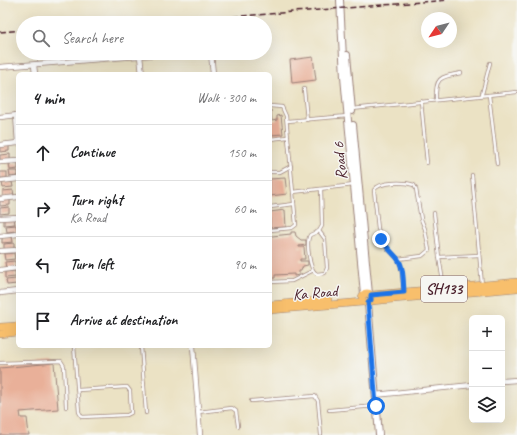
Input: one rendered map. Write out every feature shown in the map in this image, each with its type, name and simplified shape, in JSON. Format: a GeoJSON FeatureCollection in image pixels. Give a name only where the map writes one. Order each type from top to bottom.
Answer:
{"type":"FeatureCollection","features":[{"type":"Feature","properties":{"kind":"main road","name":"Ka Road"},"geometry":{"type":"LineString","coordinates":[[272,310],[404,292],[517,282]]}},
{"type":"Feature","properties":{"kind":"main road","name":"Ka Road"},"geometry":{"type":"LineString","coordinates":[[272,305],[517,288]]}},
{"type":"Feature","properties":{"kind":"main road"},"geometry":{"type":"LineString","coordinates":[[0,327],[16,326]]}},
{"type":"Feature","properties":{"kind":"main road"},"geometry":{"type":"LineString","coordinates":[[0,334],[16,332]]}},
{"type":"Feature","properties":{"kind":"street","name":"Road 6"},"geometry":{"type":"LineString","coordinates":[[340,0],[344,77],[350,109],[379,435]]}},
{"type":"Feature","properties":{"kind":"street"},"geometry":{"type":"LineString","coordinates":[[0,67],[93,60]]}},
{"type":"Feature","properties":{"kind":"street"},"geometry":{"type":"LineString","coordinates":[[140,60],[142,72]]}},
{"type":"Feature","properties":{"kind":"street"},"geometry":{"type":"LineString","coordinates":[[212,60],[213,72]]}},
{"type":"Feature","properties":{"kind":"street"},"geometry":{"type":"LineString","coordinates":[[34,65],[35,72]]}},
{"type":"Feature","properties":{"kind":"street","name":"Road 6"},"geometry":{"type":"LineString","coordinates":[[350,109],[348,116],[356,185]]}},
{"type":"Feature","properties":{"kind":"street"},"geometry":{"type":"LineString","coordinates":[[0,117],[16,115]]}},
{"type":"Feature","properties":{"kind":"street"},"geometry":{"type":"LineString","coordinates":[[0,145],[16,143]]}},
{"type":"Feature","properties":{"kind":"street"},"geometry":{"type":"LineString","coordinates":[[0,162],[16,161]]}},
{"type":"Feature","properties":{"kind":"street"},"geometry":{"type":"LineString","coordinates":[[0,181],[16,179]]}},
{"type":"Feature","properties":{"kind":"street"},"geometry":{"type":"LineString","coordinates":[[0,199],[16,197]]}},
{"type":"Feature","properties":{"kind":"street"},"geometry":{"type":"LineString","coordinates":[[0,218],[16,217]]}},
{"type":"Feature","properties":{"kind":"street"},"geometry":{"type":"LineString","coordinates":[[0,236],[16,234]]}},
{"type":"Feature","properties":{"kind":"street"},"geometry":{"type":"LineString","coordinates":[[0,251],[16,250]]}},
{"type":"Feature","properties":{"kind":"street"},"geometry":{"type":"LineString","coordinates":[[0,270],[16,268]]}},
{"type":"Feature","properties":{"kind":"street"},"geometry":{"type":"LineString","coordinates":[[0,293],[16,291]]}},
{"type":"Feature","properties":{"kind":"street"},"geometry":{"type":"LineString","coordinates":[[193,348],[200,435]]}},
{"type":"Feature","properties":{"kind":"street"},"geometry":{"type":"LineString","coordinates":[[505,382],[517,380]]}},
{"type":"Feature","properties":{"kind":"street"},"geometry":{"type":"LineString","coordinates":[[375,395],[469,385]]}},
{"type":"Feature","properties":{"kind":"lane"},"geometry":{"type":"LineString","coordinates":[[482,94],[490,63]]}},
{"type":"Feature","properties":{"kind":"lane"},"geometry":{"type":"LineString","coordinates":[[436,100],[436,84],[440,79],[461,73]]}},
{"type":"Feature","properties":{"kind":"lane"},"geometry":{"type":"LineString","coordinates":[[304,89],[307,120]]}},
{"type":"Feature","properties":{"kind":"lane"},"geometry":{"type":"LineString","coordinates":[[350,109],[482,94],[489,95],[517,92]]}},
{"type":"Feature","properties":{"kind":"lane"},"geometry":{"type":"LineString","coordinates":[[489,95],[497,164]]}},
{"type":"Feature","properties":{"kind":"lane"},"geometry":{"type":"LineString","coordinates":[[421,101],[427,163]]}},
{"type":"Feature","properties":{"kind":"lane"},"geometry":{"type":"LineString","coordinates":[[272,106],[282,107],[285,110],[296,224],[295,227],[272,230]]}},
{"type":"Feature","properties":{"kind":"lane"},"geometry":{"type":"LineString","coordinates":[[287,121],[348,116]]}},
{"type":"Feature","properties":{"kind":"lane"},"geometry":{"type":"LineString","coordinates":[[272,139],[288,137]]}},
{"type":"Feature","properties":{"kind":"lane"},"geometry":{"type":"LineString","coordinates":[[272,172],[280,172],[291,166]]}},
{"type":"Feature","properties":{"kind":"lane"},"geometry":{"type":"LineString","coordinates":[[472,174],[482,286]]}},
{"type":"Feature","properties":{"kind":"lane"},"geometry":{"type":"LineString","coordinates":[[398,259],[422,256],[429,250],[425,229],[421,219],[416,188],[414,185],[405,183],[380,186],[374,190],[378,229],[381,239],[387,248],[398,259],[401,266],[404,292]]}},
{"type":"Feature","properties":{"kind":"lane"},"geometry":{"type":"LineString","coordinates":[[293,192],[356,185]]}},
{"type":"Feature","properties":{"kind":"lane"},"geometry":{"type":"LineString","coordinates":[[319,231],[322,222],[321,189]]}},
{"type":"Feature","properties":{"kind":"lane"},"geometry":{"type":"LineString","coordinates":[[272,207],[294,204]]}},
{"type":"Feature","properties":{"kind":"lane"},"geometry":{"type":"LineString","coordinates":[[434,213],[444,289]]}},
{"type":"Feature","properties":{"kind":"lane"},"geometry":{"type":"LineString","coordinates":[[312,271],[308,240],[313,233],[319,231]]}},
{"type":"Feature","properties":{"kind":"lane"},"geometry":{"type":"LineString","coordinates":[[312,271],[317,274],[323,274],[327,268],[325,239],[319,231]]}},
{"type":"Feature","properties":{"kind":"lane"},"geometry":{"type":"LineString","coordinates":[[439,257],[479,255]]}},
{"type":"Feature","properties":{"kind":"lane"},"geometry":{"type":"LineString","coordinates":[[272,282],[292,281],[312,271]]}},
{"type":"Feature","properties":{"kind":"lane"},"geometry":{"type":"LineString","coordinates":[[74,348],[79,412],[82,417],[127,415],[131,413],[130,391],[127,387],[78,390]]}},
{"type":"Feature","properties":{"kind":"lane"},"geometry":{"type":"LineString","coordinates":[[140,348],[146,413]]}},
{"type":"Feature","properties":{"kind":"lane"},"geometry":{"type":"LineString","coordinates":[[0,363],[61,361],[64,366],[66,407]]}},
{"type":"Feature","properties":{"kind":"lane"},"geometry":{"type":"LineString","coordinates":[[251,401],[315,396],[318,401],[321,435]]}},
{"type":"Feature","properties":{"kind":"lane"},"geometry":{"type":"LineString","coordinates":[[329,410],[376,406]]}},
{"type":"Feature","properties":{"kind":"lane"},"geometry":{"type":"LineString","coordinates":[[198,412],[232,408],[236,411],[238,426]]}},
{"type":"Feature","properties":{"kind":"building"},"geometry":{"type":"Polygon","coordinates":[[[313,57],[316,80],[292,83],[290,60],[313,57]]]}},
{"type":"Feature","properties":{"kind":"building"},"geometry":{"type":"Polygon","coordinates":[[[281,115],[283,134],[272,135],[272,121],[277,120],[277,116],[281,115]]]}},
{"type":"Feature","properties":{"kind":"building"},"geometry":{"type":"Polygon","coordinates":[[[0,146],[9,146],[9,151],[0,152],[0,146]]]}},
{"type":"Feature","properties":{"kind":"building"},"geometry":{"type":"Polygon","coordinates":[[[10,154],[10,160],[0,161],[0,155],[10,154]]]}},
{"type":"Feature","properties":{"kind":"building"},"geometry":{"type":"Polygon","coordinates":[[[16,163],[16,169],[10,170],[9,164],[16,163]]]}},
{"type":"Feature","properties":{"kind":"building"},"geometry":{"type":"Polygon","coordinates":[[[9,171],[16,171],[16,176],[10,177],[9,171]]]}},
{"type":"Feature","properties":{"kind":"building"},"geometry":{"type":"Polygon","coordinates":[[[0,172],[7,172],[7,178],[0,178],[0,172]]]}},
{"type":"Feature","properties":{"kind":"building"},"geometry":{"type":"Polygon","coordinates":[[[285,178],[287,194],[272,196],[272,179],[285,178]]]}},
{"type":"Feature","properties":{"kind":"building"},"geometry":{"type":"Polygon","coordinates":[[[12,182],[13,187],[3,188],[2,183],[12,182]]]}},
{"type":"Feature","properties":{"kind":"building"},"geometry":{"type":"Polygon","coordinates":[[[13,190],[14,196],[3,197],[3,191],[13,190]]]}},
{"type":"Feature","properties":{"kind":"building"},"geometry":{"type":"Polygon","coordinates":[[[10,199],[10,205],[0,206],[0,200],[10,199]]]}},
{"type":"Feature","properties":{"kind":"building"},"geometry":{"type":"Polygon","coordinates":[[[9,207],[9,213],[0,214],[0,208],[9,207]]]}},
{"type":"Feature","properties":{"kind":"building"},"geometry":{"type":"Polygon","coordinates":[[[285,210],[286,227],[272,228],[272,212],[285,210]]]}},
{"type":"Feature","properties":{"kind":"building"},"geometry":{"type":"Polygon","coordinates":[[[14,218],[15,224],[4,225],[4,219],[14,218]]]}},
{"type":"Feature","properties":{"kind":"building"},"geometry":{"type":"Polygon","coordinates":[[[16,225],[16,231],[7,232],[6,226],[16,225]]]}},
{"type":"Feature","properties":{"kind":"building"},"geometry":{"type":"Polygon","coordinates":[[[291,232],[295,232],[296,236],[301,240],[306,240],[306,245],[299,246],[304,247],[305,259],[300,259],[300,261],[308,261],[308,265],[303,266],[301,271],[299,271],[299,275],[275,275],[275,278],[272,278],[272,236],[291,234],[291,232]]]}},
{"type":"Feature","properties":{"kind":"building"},"geometry":{"type":"Polygon","coordinates":[[[12,236],[13,242],[2,243],[2,237],[12,236]]]}},
{"type":"Feature","properties":{"kind":"building"},"geometry":{"type":"Polygon","coordinates":[[[14,243],[14,249],[4,250],[4,244],[14,243]]]}},
{"type":"Feature","properties":{"kind":"building"},"geometry":{"type":"Polygon","coordinates":[[[14,253],[15,259],[5,260],[4,254],[14,253]]]}},
{"type":"Feature","properties":{"kind":"building"},"geometry":{"type":"Polygon","coordinates":[[[15,261],[16,267],[6,268],[5,262],[15,261]]]}},
{"type":"Feature","properties":{"kind":"building"},"geometry":{"type":"Polygon","coordinates":[[[15,271],[16,277],[5,278],[5,272],[15,271]]]}},
{"type":"Feature","properties":{"kind":"building"},"geometry":{"type":"Polygon","coordinates":[[[16,279],[16,284],[7,285],[6,280],[16,279]]]}},
{"type":"Feature","properties":{"kind":"building"},"geometry":{"type":"Polygon","coordinates":[[[54,363],[58,409],[20,412],[21,418],[27,418],[29,435],[0,435],[0,368],[54,363]]]}},
{"type":"Feature","properties":{"kind":"railway"},"geometry":{"type":"LineString","coordinates":[[242,16],[448,0]]}},
{"type":"Feature","properties":{"kind":"railway"},"geometry":{"type":"LineString","coordinates":[[0,32],[16,31]]}},
{"type":"Feature","properties":{"kind":"route"},"geometry":{"type":"LineString","coordinates":[[376,406],[368,303],[371,300],[371,295],[404,292],[401,266],[398,259],[387,248],[381,239]]}}]}
